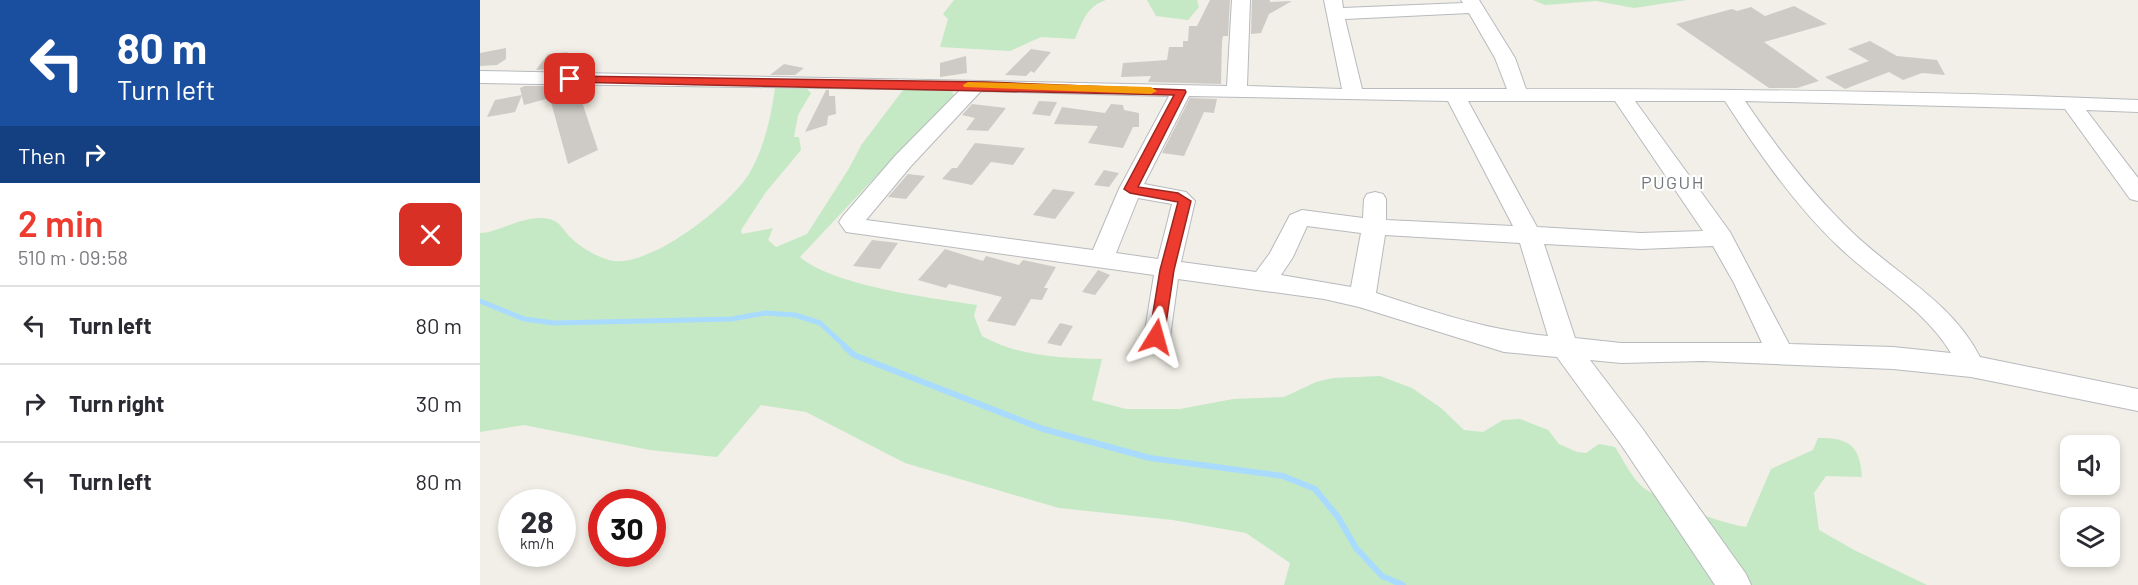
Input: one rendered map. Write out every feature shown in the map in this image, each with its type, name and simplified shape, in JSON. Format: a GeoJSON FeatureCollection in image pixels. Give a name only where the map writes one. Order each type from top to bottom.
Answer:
{"type":"FeatureCollection","features":[{"type":"Feature","properties":{"kind":"street"},"geometry":{"type":"LineString","coordinates":[[1237,93],[1241,0]]}},
{"type":"Feature","properties":{"kind":"street"},"geometry":{"type":"LineString","coordinates":[[1354,95],[1334,7],[1472,4],[1505,58],[1518,93]]}},
{"type":"Feature","properties":{"kind":"street"},"geometry":{"type":"LineString","coordinates":[[480,78],[976,85],[1354,95],[1518,93],[1731,95],[2070,102],[2138,106]]}},
{"type":"Feature","properties":{"kind":"street"},"geometry":{"type":"LineString","coordinates":[[976,85],[903,161],[851,222],[852,225],[1167,270],[1263,281],[1362,298],[1486,338],[1621,353],[1703,351],[1893,358],[1971,366],[2138,400]]}},
{"type":"Feature","properties":{"kind":"street"},"geometry":{"type":"LineString","coordinates":[[1101,260],[1130,189],[1181,92]]}},
{"type":"Feature","properties":{"kind":"street"},"geometry":{"type":"LineString","coordinates":[[1455,95],[1529,234],[1565,348],[1632,438],[1734,585]]}},
{"type":"Feature","properties":{"kind":"street"},"geometry":{"type":"LineString","coordinates":[[1621,95],[1722,238],[1757,300],[1780,354]]}},
{"type":"Feature","properties":{"kind":"street"},"geometry":{"type":"LineString","coordinates":[[1731,95],[1791,180],[1846,239],[1947,325],[1963,346],[1971,366]]}},
{"type":"Feature","properties":{"kind":"street"},"geometry":{"type":"LineString","coordinates":[[2070,102],[2138,194]]}},
{"type":"Feature","properties":{"kind":"street"},"geometry":{"type":"LineString","coordinates":[[1130,189],[1178,197],[1185,201],[1167,270],[1156,337]]}},
{"type":"Feature","properties":{"kind":"street"},"geometry":{"type":"LineString","coordinates":[[1362,298],[1374,227],[1375,199]]}},
{"type":"Feature","properties":{"kind":"street"},"geometry":{"type":"LineString","coordinates":[[1263,281],[1281,257],[1298,221],[1302,218],[1374,227],[1641,241],[1722,238]]}},
{"type":"Feature","properties":{"kind":"green space"},"geometry":{"type":"Polygon","coordinates":[[[954,0],[1106,0],[1090,10],[1075,39],[1041,37],[1010,51],[940,47],[948,19],[943,14],[954,0]]]}},
{"type":"Feature","properties":{"kind":"green space"},"geometry":{"type":"Polygon","coordinates":[[[1147,0],[1197,0],[1199,7],[1188,20],[1156,16],[1147,0]]]}},
{"type":"Feature","properties":{"kind":"green space"},"geometry":{"type":"Polygon","coordinates":[[[1533,0],[1687,0],[1634,8],[1596,1],[1545,5],[1533,0]]]}},
{"type":"Feature","properties":{"kind":"green space"},"geometry":{"type":"Polygon","coordinates":[[[920,87],[952,89],[954,99],[877,175],[800,257],[815,267],[835,276],[884,289],[977,305],[974,316],[982,336],[1011,348],[1056,357],[1102,359],[1092,400],[1126,409],[1180,409],[1233,399],[1284,397],[1316,382],[1333,378],[1380,376],[1412,388],[1441,408],[1464,430],[1483,432],[1503,420],[1520,419],[1548,430],[1559,444],[1577,452],[1586,453],[1599,444],[1615,447],[1632,475],[1645,489],[1694,512],[1746,527],[1771,469],[1813,450],[1818,438],[1845,442],[1859,457],[1862,477],[1826,476],[1814,493],[1819,530],[1854,550],[1927,585],[1284,585],[1290,563],[1246,533],[1173,520],[1059,508],[905,463],[806,412],[761,405],[717,457],[650,450],[524,425],[480,432],[480,233],[494,231],[533,218],[542,218],[559,224],[583,248],[609,260],[625,261],[644,256],[686,233],[739,187],[749,174],[763,143],[775,88],[807,89],[811,93],[798,115],[794,137],[799,137],[801,150],[766,192],[741,230],[742,234],[773,228],[768,240],[776,247],[807,234],[862,144],[903,90],[920,87]]]}},
{"type":"Feature","properties":{"kind":"building"},"geometry":{"type":"Polygon","coordinates":[[[1210,0],[1230,0],[1228,36],[1223,36],[1222,41],[1221,84],[1148,82],[1151,76],[1121,77],[1123,63],[1167,60],[1169,47],[1183,47],[1183,41],[1188,41],[1189,26],[1197,26],[1210,0]]]}},
{"type":"Feature","properties":{"kind":"building"},"geometry":{"type":"Polygon","coordinates":[[[1252,0],[1292,1],[1269,14],[1261,33],[1251,34],[1252,0]]]}},
{"type":"Feature","properties":{"kind":"building"},"geometry":{"type":"Polygon","coordinates":[[[1794,6],[1827,24],[1764,42],[1819,81],[1797,88],[1769,88],[1676,24],[1732,9],[1737,11],[1751,7],[1765,16],[1794,6]]]}},
{"type":"Feature","properties":{"kind":"building"},"geometry":{"type":"Polygon","coordinates":[[[1870,41],[1897,56],[1937,60],[1945,75],[1922,73],[1903,80],[1889,72],[1845,89],[1825,77],[1869,61],[1848,49],[1870,41]]]}},
{"type":"Feature","properties":{"kind":"building"},"geometry":{"type":"Polygon","coordinates":[[[506,48],[506,59],[497,65],[480,66],[480,53],[506,48]]]}},
{"type":"Feature","properties":{"kind":"building"},"geometry":{"type":"Polygon","coordinates":[[[1031,49],[1051,52],[1034,73],[1031,71],[1026,76],[1005,75],[1031,49]]]}},
{"type":"Feature","properties":{"kind":"building"},"geometry":{"type":"Polygon","coordinates":[[[568,52],[557,68],[536,70],[548,54],[568,52]]]}},
{"type":"Feature","properties":{"kind":"building"},"geometry":{"type":"Polygon","coordinates":[[[966,56],[967,73],[940,77],[940,63],[966,56]]]}},
{"type":"Feature","properties":{"kind":"building"},"geometry":{"type":"Polygon","coordinates":[[[784,64],[804,68],[795,75],[770,75],[784,64]]]}},
{"type":"Feature","properties":{"kind":"building"},"geometry":{"type":"Polygon","coordinates":[[[547,86],[550,98],[524,105],[520,88],[547,86]]]}},
{"type":"Feature","properties":{"kind":"building"},"geometry":{"type":"Polygon","coordinates":[[[826,90],[829,90],[829,96],[835,96],[836,114],[828,116],[827,125],[805,132],[826,90]]]}},
{"type":"Feature","properties":{"kind":"building"},"geometry":{"type":"Polygon","coordinates":[[[579,93],[598,150],[568,164],[551,102],[579,93]]]}},
{"type":"Feature","properties":{"kind":"building"},"geometry":{"type":"Polygon","coordinates":[[[522,95],[515,112],[487,117],[495,100],[522,95]]]}},
{"type":"Feature","properties":{"kind":"building"},"geometry":{"type":"Polygon","coordinates":[[[1190,98],[1217,99],[1214,113],[1204,112],[1184,156],[1162,153],[1190,98]]]}},
{"type":"Feature","properties":{"kind":"building"},"geometry":{"type":"Polygon","coordinates":[[[1039,101],[1057,102],[1050,116],[1032,114],[1039,101]]]}},
{"type":"Feature","properties":{"kind":"building"},"geometry":{"type":"Polygon","coordinates":[[[972,104],[1006,108],[988,131],[966,130],[975,118],[962,115],[972,104]]]}},
{"type":"Feature","properties":{"kind":"building"},"geometry":{"type":"Polygon","coordinates":[[[1111,104],[1123,105],[1124,110],[1139,113],[1139,127],[1133,127],[1123,148],[1088,143],[1098,126],[1054,124],[1062,107],[1105,113],[1111,104]]]}},
{"type":"Feature","properties":{"kind":"building"},"geometry":{"type":"Polygon","coordinates":[[[975,143],[1025,148],[1013,165],[991,162],[972,185],[942,179],[952,168],[957,168],[975,143]]]}},
{"type":"Feature","properties":{"kind":"building"},"geometry":{"type":"Polygon","coordinates":[[[1104,170],[1119,173],[1109,187],[1094,185],[1104,170]]]}},
{"type":"Feature","properties":{"kind":"building"},"geometry":{"type":"Polygon","coordinates":[[[908,174],[925,176],[906,199],[888,197],[908,174]]]}},
{"type":"Feature","properties":{"kind":"building"},"geometry":{"type":"Polygon","coordinates":[[[1053,189],[1075,192],[1055,219],[1033,215],[1053,189]]]}},
{"type":"Feature","properties":{"kind":"building"},"geometry":{"type":"Polygon","coordinates":[[[872,240],[898,243],[880,269],[853,266],[872,240]]]}},
{"type":"Feature","properties":{"kind":"building"},"geometry":{"type":"Polygon","coordinates":[[[945,249],[983,261],[986,256],[1019,265],[1023,260],[1056,267],[1044,288],[1048,288],[1042,300],[1031,299],[1015,326],[987,321],[1002,297],[949,284],[946,288],[918,280],[945,249]]]}},
{"type":"Feature","properties":{"kind":"building"},"geometry":{"type":"Polygon","coordinates":[[[1098,270],[1110,275],[1095,295],[1082,292],[1098,270]]]}},
{"type":"Feature","properties":{"kind":"building"},"geometry":{"type":"Polygon","coordinates":[[[1060,323],[1073,326],[1061,346],[1047,343],[1060,323]]]}},
{"type":"Feature","properties":{"kind":"waterway"},"geometry":{"type":"LineString","coordinates":[[480,301],[524,319],[554,323],[731,319],[765,313],[795,315],[820,323],[846,347]]}},
{"type":"Feature","properties":{"kind":"waterway"},"geometry":{"type":"LineString","coordinates":[[844,346],[854,355],[1043,429],[1150,458],[1283,476],[1315,489],[1338,517],[1356,548],[1382,576],[1403,585]]}},
{"type":"Feature","properties":{"kind":"slow traffic"},"geometry":{"type":"LineString","coordinates":[[968,85],[1151,91]]}},
{"type":"Feature","properties":{"kind":"district","name":"PUGUH"},"geometry":{"type":"Point","coordinates":[1673,183]}},
{"type":"Feature","properties":{"kind":"route"},"geometry":{"type":"LineString","coordinates":[[570,79],[1090,88],[1181,92],[1130,189],[1178,197],[1185,201],[1167,270],[1156,337]]}}]}
